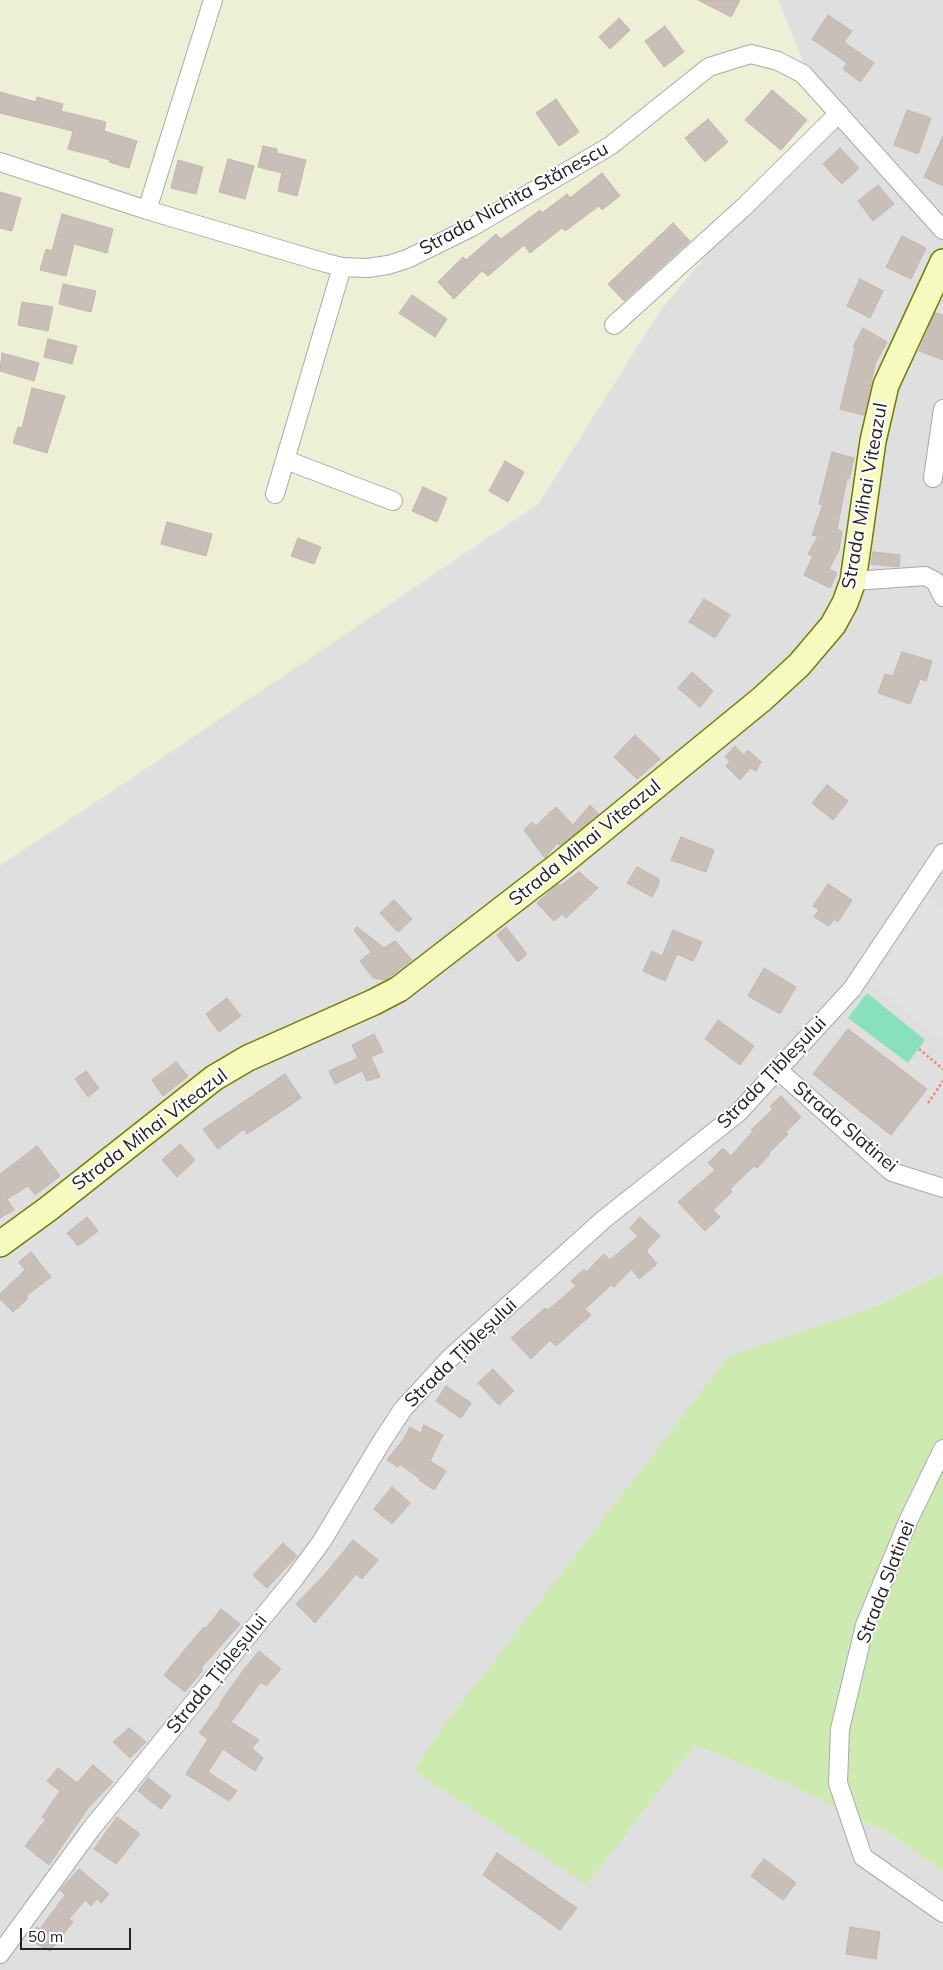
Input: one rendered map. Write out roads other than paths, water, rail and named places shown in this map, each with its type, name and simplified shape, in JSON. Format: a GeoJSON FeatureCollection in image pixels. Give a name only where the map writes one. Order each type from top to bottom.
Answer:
{"type":"FeatureCollection","features":[{"type":"Feature","properties":{"kind":"main road","name":"Strada Mihai Viteazul"},"geometry":{"type":"LineString","coordinates":[[0,1244],[48,1209],[214,1078],[248,1058],[367,1006],[399,989],[551,872],[762,699],[799,665],[833,625],[845,603],[853,581],[873,441],[886,386],[937,291],[943,262]]}},
{"type":"Feature","properties":{"kind":"street"},"geometry":{"type":"LineString","coordinates":[[147,210],[213,0]]}},
{"type":"Feature","properties":{"kind":"street","name":"Strada Nichita Stănescu"},"geometry":{"type":"LineString","coordinates":[[0,162],[147,210],[342,267],[367,268],[388,265],[407,259],[472,228],[610,146],[708,67],[751,54],[778,61],[803,74],[943,230]]}},
{"type":"Feature","properties":{"kind":"street"},"geometry":{"type":"LineString","coordinates":[[614,325],[745,206],[838,113]]}},
{"type":"Feature","properties":{"kind":"street"},"geometry":{"type":"LineString","coordinates":[[275,494],[342,267]]}},
{"type":"Feature","properties":{"kind":"street"},"geometry":{"type":"LineString","coordinates":[[933,478],[943,409]]}},
{"type":"Feature","properties":{"kind":"street"},"geometry":{"type":"LineString","coordinates":[[286,460],[392,502]]}},
{"type":"Feature","properties":{"kind":"street"},"geometry":{"type":"LineString","coordinates":[[853,581],[925,576],[935,582],[943,597]]}},
{"type":"Feature","properties":{"kind":"street","name":"Strada Țibleșului"},"geometry":{"type":"LineString","coordinates":[[0,1954],[91,1829],[300,1572],[322,1540],[403,1409],[449,1359],[603,1220],[739,1112],[852,989],[943,853]]}},
{"type":"Feature","properties":{"kind":"street","name":"Strada Slatinei"},"geometry":{"type":"LineString","coordinates":[[778,1070],[892,1172],[943,1188]]}},
{"type":"Feature","properties":{"kind":"street","name":"Strada Slatinei"},"geometry":{"type":"LineString","coordinates":[[943,1449],[910,1519],[865,1625],[840,1729],[838,1783],[863,1857],[943,1913]]}}]}
